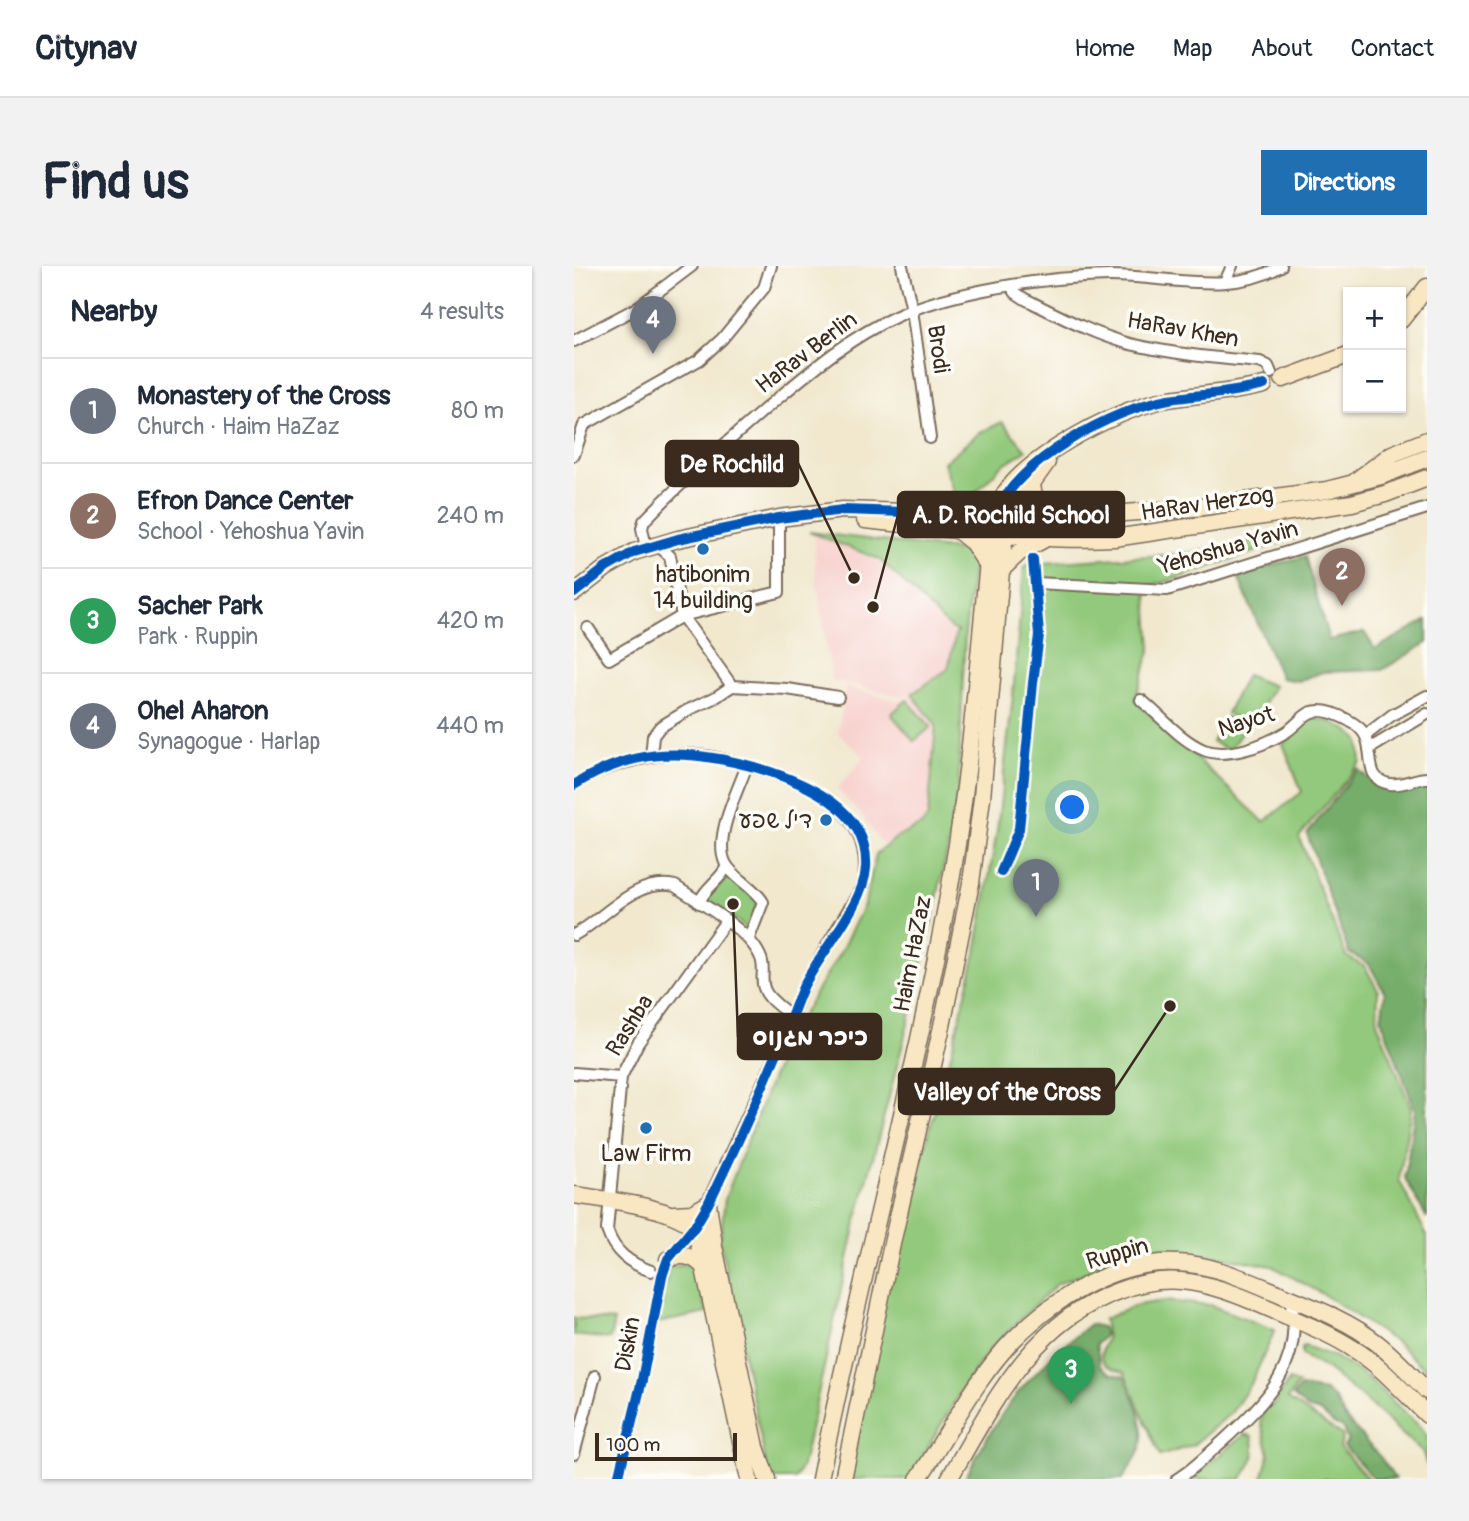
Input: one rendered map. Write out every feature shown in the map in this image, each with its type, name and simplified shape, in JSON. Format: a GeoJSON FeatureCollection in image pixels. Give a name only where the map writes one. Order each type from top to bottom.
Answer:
{"type":"FeatureCollection","features":[{"type":"Feature","properties":{"kind":"street"},"geometry":{"type":"LineString","coordinates":[[574,341],[635,309],[692,266]]}},
{"type":"Feature","properties":{"kind":"street"},"geometry":{"type":"LineString","coordinates":[[574,454],[579,423],[699,360],[722,339],[764,288],[771,266]]}},
{"type":"Feature","properties":{"kind":"street","name":"Brodi"},"geometry":{"type":"LineString","coordinates":[[902,266],[912,310],[930,438]]}},
{"type":"Feature","properties":{"kind":"street"},"geometry":{"type":"LineString","coordinates":[[1225,282],[1232,266],[1243,279]]}},
{"type":"Feature","properties":{"kind":"street","name":"HaRav Berlin"},"geometry":{"type":"LineString","coordinates":[[652,546],[642,534],[644,521],[694,472],[835,351],[875,327],[912,310],[963,295],[1012,286],[1129,271],[1199,282],[1225,282],[1262,275],[1281,266]]}},
{"type":"Feature","properties":{"kind":"street","name":"HaRav Khen"},"geometry":{"type":"LineString","coordinates":[[1012,286],[1016,293],[1035,304],[1096,332],[1129,343],[1187,354],[1270,375]]}},
{"type":"Feature","properties":{"kind":"street"},"geometry":{"type":"LineString","coordinates":[[1406,314],[1427,287]]}},
{"type":"Feature","properties":{"kind":"street"},"geometry":{"type":"LineString","coordinates":[[966,513],[1024,480],[1036,462],[1059,448],[1093,428],[1143,406],[1168,399],[1216,395],[1270,375],[1343,356]]}},
{"type":"Feature","properties":{"kind":"street"},"geometry":{"type":"LineString","coordinates":[[1351,485],[1381,461],[1427,440]]}},
{"type":"Feature","properties":{"kind":"street","name":"HaRav Herzog"},"geometry":{"type":"LineString","coordinates":[[574,593],[606,568],[634,552],[678,539],[779,518],[843,510],[1067,517],[1147,512],[1285,497],[1351,485],[1427,458]]}},
{"type":"Feature","properties":{"kind":"street","name":"HaRav Herzog"},"geometry":{"type":"LineString","coordinates":[[779,518],[835,517],[1045,538],[1114,538],[1304,512],[1385,494],[1427,478]]}},
{"type":"Feature","properties":{"kind":"street"},"geometry":{"type":"LineString","coordinates":[[1024,480],[1035,500],[1045,508],[1147,512]]}},
{"type":"Feature","properties":{"kind":"street","name":"Haim HaZaz"},"geometry":{"type":"LineString","coordinates":[[820,1476],[924,1014],[952,872],[964,801],[1003,496],[1024,480]]}},
{"type":"Feature","properties":{"kind":"street","name":"Yehoshua Yavin"},"geometry":{"type":"LineString","coordinates":[[1035,583],[1167,590],[1427,508]]}},
{"type":"Feature","properties":{"kind":"street"},"geometry":{"type":"LineString","coordinates":[[588,628],[609,659],[682,616],[779,592],[779,518]]}},
{"type":"Feature","properties":{"kind":"street"},"geometry":{"type":"LineString","coordinates":[[957,530],[994,568],[1045,538]]}},
{"type":"Feature","properties":{"kind":"street"},"geometry":{"type":"LineString","coordinates":[[678,539],[670,556],[682,616],[732,686]]}},
{"type":"Feature","properties":{"kind":"street"},"geometry":{"type":"LineString","coordinates":[[652,546],[670,556]]}},
{"type":"Feature","properties":{"kind":"street","name":"Haim HaZaz"},"geometry":{"type":"LineString","coordinates":[[844,1479],[971,883],[982,798],[994,568]]}},
{"type":"Feature","properties":{"kind":"street"},"geometry":{"type":"LineString","coordinates":[[651,757],[653,736],[660,727],[732,686],[787,689],[838,696]]}},
{"type":"Feature","properties":{"kind":"street"},"geometry":{"type":"LineString","coordinates":[[1427,696],[1392,715],[1366,736],[1371,770],[1382,782],[1397,785],[1427,778]]}},
{"type":"Feature","properties":{"kind":"street","name":"Nayot"},"geometry":{"type":"LineString","coordinates":[[1141,700],[1187,741],[1216,754],[1233,752],[1276,737],[1290,730],[1300,718],[1318,711],[1330,712],[1343,718],[1366,736]]}},
{"type":"Feature","properties":{"kind":"street"},"geometry":{"type":"LineString","coordinates":[[1369,749],[1427,715]]}},
{"type":"Feature","properties":{"kind":"street","name":"Diskin"},"geometry":{"type":"LineString","coordinates":[[574,785],[611,766],[651,757],[694,754],[747,765],[800,783],[822,794],[841,810],[862,841],[866,868],[859,894],[805,983],[784,1037],[708,1204],[695,1226],[668,1259],[658,1291],[642,1380],[618,1479]]}},
{"type":"Feature","properties":{"kind":"street"},"geometry":{"type":"LineString","coordinates":[[747,765],[724,826],[722,852],[727,866],[763,902],[749,938]]}},
{"type":"Feature","properties":{"kind":"street"},"geometry":{"type":"LineString","coordinates":[[699,903],[703,892],[723,874],[727,866]]}},
{"type":"Feature","properties":{"kind":"street"},"geometry":{"type":"LineString","coordinates":[[574,935],[649,885],[675,886],[749,938],[764,968],[763,987],[791,1016]]}},
{"type":"Feature","properties":{"kind":"street","name":"Rashba"},"geometry":{"type":"LineString","coordinates":[[651,1271],[635,1265],[619,1254],[611,1243],[607,1230],[621,1077],[638,1044],[726,921]]}},
{"type":"Feature","properties":{"kind":"street"},"geometry":{"type":"LineString","coordinates":[[574,1073],[621,1077]]}},
{"type":"Feature","properties":{"kind":"street"},"geometry":{"type":"LineString","coordinates":[[574,1195],[674,1214],[692,1213],[708,1204],[715,1251],[756,1447],[767,1478]]}},
{"type":"Feature","properties":{"kind":"street"},"geometry":{"type":"LineString","coordinates":[[674,1214],[707,1236],[715,1251]]}},
{"type":"Feature","properties":{"kind":"street"},"geometry":{"type":"LineString","coordinates":[[695,1226],[749,1479]]}},
{"type":"Feature","properties":{"kind":"street"},"geometry":{"type":"LineString","coordinates":[[668,1259],[686,1256],[702,1265]]}},
{"type":"Feature","properties":{"kind":"street","name":"Ruppin"},"geometry":{"type":"LineString","coordinates":[[918,1479],[969,1396],[1002,1352],[1039,1318],[1085,1286],[1117,1272],[1148,1264],[1179,1263],[1214,1269],[1290,1298],[1363,1334],[1392,1357],[1427,1391]]}},
{"type":"Feature","properties":{"kind":"street","name":"Ruppin"},"geometry":{"type":"LineString","coordinates":[[949,1479],[1018,1366],[1050,1332],[1093,1301],[1137,1284],[1178,1280],[1227,1291],[1338,1339],[1366,1357],[1427,1415]]}},
{"type":"Feature","properties":{"kind":"street"},"geometry":{"type":"LineString","coordinates":[[1177,1479],[1265,1401],[1282,1373],[1296,1334],[1290,1298]]}},
{"type":"Feature","properties":{"kind":"street"},"geometry":{"type":"LineString","coordinates":[[574,1454],[579,1412],[596,1376]]}},
{"type":"Feature","properties":{"kind":"shaded area"},"geometry":{"type":"Polygon","coordinates":[[[815,534],[879,562],[954,635],[949,670],[903,697],[832,680],[815,572],[815,534]]]}},
{"type":"Feature","properties":{"kind":"shaded area"},"geometry":{"type":"Polygon","coordinates":[[[846,687],[901,701],[912,694],[934,722],[932,795],[928,820],[883,845],[863,817],[837,789],[864,757],[838,733],[846,687]]]}},
{"type":"Feature","properties":{"kind":"green space"},"geometry":{"type":"Polygon","coordinates":[[[1002,422],[1026,450],[1001,466],[973,495],[956,501],[944,462],[979,433],[1002,422]]]}},
{"type":"Feature","properties":{"kind":"green space"},"geometry":{"type":"Polygon","coordinates":[[[809,532],[965,551],[973,562],[973,569],[965,633],[958,791],[947,852],[916,993],[855,1227],[802,1466],[795,1479],[773,1479],[768,1473],[720,1241],[725,1199],[773,1075],[798,1022],[841,951],[865,903],[876,854],[897,837],[922,825],[928,817],[936,725],[912,694],[948,669],[956,632],[959,632],[951,629],[879,559],[809,532]]]}},
{"type":"Feature","properties":{"kind":"green space"},"geometry":{"type":"Polygon","coordinates":[[[1286,536],[1293,539],[1169,581],[1146,586],[1151,648],[1135,700],[1264,822],[1302,792],[1283,744],[1310,719],[1337,724],[1359,740],[1361,762],[1299,837],[1346,956],[1365,967],[1378,990],[1377,1022],[1411,1108],[1399,1180],[1427,1236],[1427,1371],[1397,1343],[1326,1296],[1272,1266],[1213,1255],[1129,1255],[1057,1284],[990,1349],[964,1386],[909,1479],[850,1479],[885,1282],[946,1074],[976,953],[997,831],[1024,569],[1029,564],[1180,554],[1286,536]]]}},
{"type":"Feature","properties":{"kind":"green space"},"geometry":{"type":"Polygon","coordinates":[[[1305,556],[1329,640],[1364,632],[1375,649],[1427,620],[1427,643],[1382,670],[1323,672],[1298,681],[1281,678],[1237,575],[1305,556]]]}},
{"type":"Feature","properties":{"kind":"green space"},"geometry":{"type":"Polygon","coordinates":[[[1246,675],[1274,686],[1250,727],[1227,713],[1246,675]]]}},
{"type":"Feature","properties":{"kind":"green space"},"geometry":{"type":"Polygon","coordinates":[[[907,700],[931,727],[914,741],[891,714],[907,700]]]}},
{"type":"Feature","properties":{"kind":"green space"},"geometry":{"type":"Polygon","coordinates":[[[1226,717],[1245,728],[1229,750],[1212,742],[1226,717]]]}},
{"type":"Feature","properties":{"kind":"green space"},"geometry":{"type":"Polygon","coordinates":[[[1358,769],[1374,783],[1388,790],[1404,791],[1423,784],[1427,786],[1427,1218],[1405,1178],[1415,1109],[1381,1019],[1385,993],[1369,964],[1349,953],[1307,834],[1358,769]]]}},
{"type":"Feature","properties":{"kind":"green space"},"geometry":{"type":"Polygon","coordinates":[[[728,876],[758,901],[748,932],[739,922],[703,901],[728,876]]]}},
{"type":"Feature","properties":{"kind":"green space"},"geometry":{"type":"Polygon","coordinates":[[[669,1266],[694,1266],[707,1313],[657,1323],[669,1266]]]}},
{"type":"Feature","properties":{"kind":"green space"},"geometry":{"type":"Polygon","coordinates":[[[1164,1301],[1210,1305],[1275,1330],[1251,1384],[1231,1413],[1193,1445],[1160,1456],[1124,1372],[1105,1365],[1101,1356],[1107,1337],[1104,1319],[1137,1305],[1164,1301]]]}},
{"type":"Feature","properties":{"kind":"green space"},"geometry":{"type":"Polygon","coordinates":[[[574,1318],[614,1321],[610,1339],[574,1335],[574,1318]]]}},
{"type":"Feature","properties":{"kind":"green space"},"geometry":{"type":"Polygon","coordinates":[[[1090,1324],[1102,1327],[1105,1335],[1096,1344],[1100,1366],[1110,1373],[1125,1377],[1141,1421],[1140,1449],[1123,1479],[965,1479],[990,1432],[1018,1393],[1050,1359],[1090,1324]]]}},
{"type":"Feature","properties":{"kind":"green space"},"geometry":{"type":"Polygon","coordinates":[[[1302,1347],[1335,1357],[1367,1377],[1419,1426],[1427,1436],[1427,1466],[1423,1453],[1363,1398],[1328,1370],[1302,1355],[1302,1347]]]}},
{"type":"Feature","properties":{"kind":"green space"},"geometry":{"type":"Polygon","coordinates":[[[1289,1380],[1298,1384],[1288,1399],[1343,1436],[1340,1447],[1368,1479],[1262,1479],[1269,1454],[1261,1422],[1264,1411],[1274,1404],[1289,1380]]]}},
{"type":"Feature","properties":{"kind":"green space"},"geometry":{"type":"Polygon","coordinates":[[[1300,1387],[1325,1391],[1334,1398],[1346,1419],[1381,1458],[1395,1479],[1374,1479],[1344,1446],[1348,1440],[1342,1427],[1335,1425],[1320,1412],[1307,1408],[1293,1396],[1300,1387]]]}},
{"type":"Feature","properties":{"kind":"green space"},"geometry":{"type":"Polygon","coordinates":[[[1245,1434],[1252,1436],[1254,1454],[1241,1479],[1191,1479],[1245,1434]]]}},
{"type":"Feature","properties":{"kind":"cycle path"},"geometry":{"type":"LineString","coordinates":[[574,593],[606,568],[634,552],[678,539],[779,518],[843,510],[995,515],[1006,495],[1023,476],[1069,440],[1095,426],[1121,414],[1169,399],[1264,385]]}},
{"type":"Feature","properties":{"kind":"cycle path"},"geometry":{"type":"LineString","coordinates":[[1001,872],[1019,829],[1039,635],[1033,559]]}},
{"type":"Feature","properties":{"kind":"cycle path"},"geometry":{"type":"LineString","coordinates":[[574,785],[597,772],[642,757],[709,757],[758,768],[813,790],[846,814],[857,829],[864,847],[866,868],[858,897],[804,985],[765,1081],[708,1204],[695,1226],[668,1259],[618,1479]]}},
{"type":"Feature","properties":{"kind":"place","name":"Ohel Aharon"},"geometry":{"type":"Point","coordinates":[653,354]}},
{"type":"Feature","properties":{"kind":"place","name":"hatibonim 14 building"},"geometry":{"type":"Point","coordinates":[703,549]}},
{"type":"Feature","properties":{"kind":"place","name":"De Rochild"},"geometry":{"type":"Point","coordinates":[854,578]}},
{"type":"Feature","properties":{"kind":"place","name":"Efron Dance Center"},"geometry":{"type":"Point","coordinates":[1342,606]}},
{"type":"Feature","properties":{"kind":"place","name":"A. D. Rochild School"},"geometry":{"type":"Point","coordinates":[873,607]}},
{"type":"Feature","properties":{"kind":"place","name":"דיל שפע"},"geometry":{"type":"Point","coordinates":[826,820]}},
{"type":"Feature","properties":{"kind":"place","name":"כיכר מגנוס"},"geometry":{"type":"Point","coordinates":[733,904]}},
{"type":"Feature","properties":{"kind":"place","name":"Monastery of the Cross"},"geometry":{"type":"Point","coordinates":[1036,917]}},
{"type":"Feature","properties":{"kind":"place","name":"Valley of the Cross"},"geometry":{"type":"Point","coordinates":[1170,1006]}},
{"type":"Feature","properties":{"kind":"place","name":"Law Firm"},"geometry":{"type":"Point","coordinates":[646,1128]}},
{"type":"Feature","properties":{"kind":"place","name":"Sacher Park"},"geometry":{"type":"Point","coordinates":[1071,1404]}}]}
